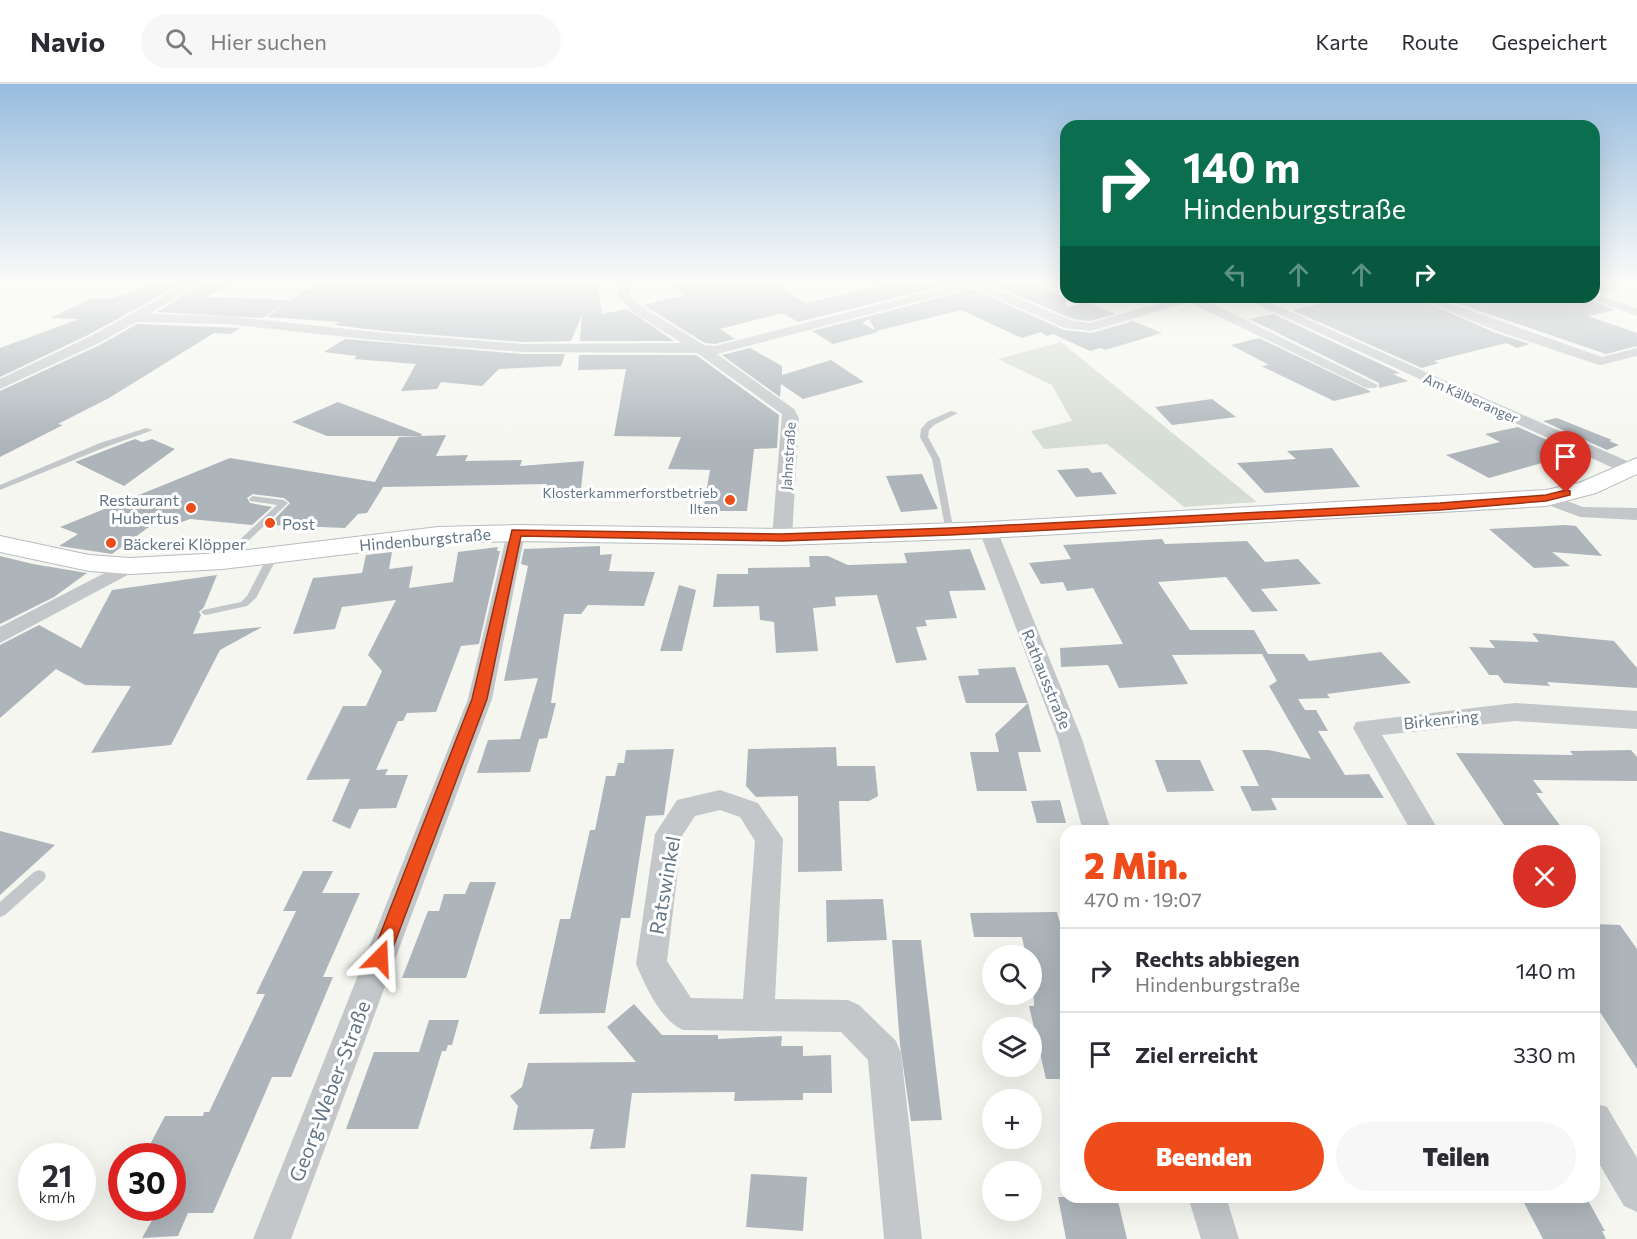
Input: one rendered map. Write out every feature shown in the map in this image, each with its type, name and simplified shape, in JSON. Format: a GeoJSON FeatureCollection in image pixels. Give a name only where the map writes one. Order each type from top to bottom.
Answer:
{"type":"FeatureCollection","features":[{"type":"Feature","properties":{"kind":"street"},"geometry":{"type":"LineString","coordinates":[[0,385],[100,337]]}},
{"type":"Feature","properties":{"kind":"street"},"geometry":{"type":"LineString","coordinates":[[383,337],[523,348],[715,350],[766,337]]}},
{"type":"Feature","properties":{"kind":"street","name":"Jahnstraße"},"geometry":{"type":"LineString","coordinates":[[682,337],[789,412],[791,418],[782,537]]}},
{"type":"Feature","properties":{"kind":"street"},"geometry":{"type":"LineString","coordinates":[[1273,337],[1371,385]]}},
{"type":"Feature","properties":{"kind":"street","name":"Am Kälberanger"},"geometry":{"type":"LineString","coordinates":[[1338,337],[1633,467]]}},
{"type":"Feature","properties":{"kind":"street"},"geometry":{"type":"LineString","coordinates":[[1533,337],[1601,361],[1637,352]]}},
{"type":"Feature","properties":{"kind":"street","name":"Hindenburgstraße"},"geometry":{"type":"LineString","coordinates":[[0,544],[89,563],[130,566],[222,561],[438,535],[516,532],[782,537],[950,532],[1546,498],[1587,488],[1633,467]]}},
{"type":"Feature","properties":{"kind":"street"},"geometry":{"type":"LineString","coordinates":[[1546,498],[1580,512],[1637,514]]}},
{"type":"Feature","properties":{"kind":"street","name":"Rathausstraße"},"geometry":{"type":"LineString","coordinates":[[988,530],[1070,739],[1096,825]]}},
{"type":"Feature","properties":{"kind":"street","name":"Georg-Weber-Straße"},"geometry":{"type":"LineString","coordinates":[[272,1239],[480,699],[516,532]]}},
{"type":"Feature","properties":{"kind":"street"},"geometry":{"type":"LineString","coordinates":[[0,636],[130,566]]}},
{"type":"Feature","properties":{"kind":"street","name":"Birkenring"},"geometry":{"type":"LineString","coordinates":[[1422,825],[1365,728],[1515,712],[1637,720]]}},
{"type":"Feature","properties":{"kind":"street","name":"Ratswinkel"},"geometry":{"type":"LineString","coordinates":[[758,1015],[769,839],[749,810],[720,800],[686,807],[669,834],[651,964],[683,1014],[758,1015],[848,1016],[884,1053],[903,1239]]}},
{"type":"Feature","properties":{"kind":"street"},"geometry":{"type":"LineString","coordinates":[[1600,1130],[1637,1192]]}},
{"type":"Feature","properties":{"kind":"street"},"geometry":{"type":"LineString","coordinates":[[1209,1203],[1220,1239]]}},
{"type":"Feature","properties":{"kind":"lane"},"geometry":{"type":"LineString","coordinates":[[950,532],[936,459],[924,437],[925,429],[931,423],[954,413]]}},
{"type":"Feature","properties":{"kind":"lane"},"geometry":{"type":"LineString","coordinates":[[0,488],[102,445],[149,430]]}},
{"type":"Feature","properties":{"kind":"lane"},"geometry":{"type":"LineString","coordinates":[[222,561],[284,503],[253,499]]}},
{"type":"Feature","properties":{"kind":"lane"},"geometry":{"type":"LineString","coordinates":[[206,612],[244,604],[251,598],[274,554]]}},
{"type":"Feature","properties":{"kind":"lane"},"geometry":{"type":"LineString","coordinates":[[0,911],[39,876]]}},
{"type":"Feature","properties":{"kind":"shaded area"},"geometry":{"type":"Polygon","coordinates":[[[1061,342],[1257,502],[1184,507],[1107,444],[1044,449],[1031,431],[1072,421],[1052,385],[998,359],[1061,342]]]}},
{"type":"Feature","properties":{"kind":"building"},"geometry":{"type":"Polygon","coordinates":[[[30,337],[84,337],[0,377],[0,348],[30,337]]]}},
{"type":"Feature","properties":{"kind":"building"},"geometry":{"type":"Polygon","coordinates":[[[114,337],[208,337],[109,398],[58,424],[63,425],[0,457],[0,391],[114,337]]]}},
{"type":"Feature","properties":{"kind":"building"},"geometry":{"type":"Polygon","coordinates":[[[459,337],[573,337],[571,341],[523,342],[459,337]]]}},
{"type":"Feature","properties":{"kind":"building"},"geometry":{"type":"Polygon","coordinates":[[[580,337],[668,337],[674,341],[580,341],[580,337]]]}},
{"type":"Feature","properties":{"kind":"building"},"geometry":{"type":"Polygon","coordinates":[[[695,337],[732,337],[735,339],[715,344],[705,343],[695,337]]]}},
{"type":"Feature","properties":{"kind":"building"},"geometry":{"type":"Polygon","coordinates":[[[822,337],[860,337],[833,344],[822,337]]]}},
{"type":"Feature","properties":{"kind":"building"},"geometry":{"type":"Polygon","coordinates":[[[1059,337],[1149,337],[1105,350],[1100,348],[1090,351],[1059,337]]]}},
{"type":"Feature","properties":{"kind":"building"},"geometry":{"type":"Polygon","coordinates":[[[1285,337],[1322,337],[1400,373],[1393,374],[1408,381],[1379,388],[1379,383],[1285,337]]]}},
{"type":"Feature","properties":{"kind":"building"},"geometry":{"type":"Polygon","coordinates":[[[1352,337],[1508,337],[1530,344],[1517,348],[1506,343],[1434,361],[1439,363],[1422,368],[1352,337]]]}},
{"type":"Feature","properties":{"kind":"building"},"geometry":{"type":"Polygon","coordinates":[[[1556,337],[1637,337],[1637,346],[1606,354],[1556,337]]]}},
{"type":"Feature","properties":{"kind":"building"},"geometry":{"type":"Polygon","coordinates":[[[1259,338],[1371,392],[1334,401],[1261,366],[1269,365],[1231,345],[1259,338]]]}},
{"type":"Feature","properties":{"kind":"building"},"geometry":{"type":"Polygon","coordinates":[[[345,339],[523,354],[565,354],[561,366],[499,369],[482,386],[441,382],[437,389],[401,391],[416,364],[354,359],[357,356],[324,352],[345,339]]]}},
{"type":"Feature","properties":{"kind":"building"},"geometry":{"type":"Polygon","coordinates":[[[750,348],[782,366],[782,375],[831,360],[864,382],[803,399],[781,384],[780,397],[722,355],[750,348]]]}},
{"type":"Feature","properties":{"kind":"building"},"geometry":{"type":"Polygon","coordinates":[[[579,355],[696,355],[779,415],[777,448],[754,449],[747,511],[703,511],[710,470],[668,469],[681,437],[614,436],[626,369],[578,370],[579,355]]]}},
{"type":"Feature","properties":{"kind":"building"},"geometry":{"type":"Polygon","coordinates":[[[1212,399],[1236,417],[1172,425],[1155,407],[1212,399]]]}},
{"type":"Feature","properties":{"kind":"building"},"geometry":{"type":"Polygon","coordinates":[[[338,402],[422,434],[421,436],[327,436],[292,422],[338,402]]]}},
{"type":"Feature","properties":{"kind":"building"},"geometry":{"type":"Polygon","coordinates":[[[1557,418],[1619,445],[1607,450],[1543,421],[1557,418]]]}},
{"type":"Feature","properties":{"kind":"building"},"geometry":{"type":"Polygon","coordinates":[[[1518,427],[1585,457],[1549,467],[1542,463],[1489,478],[1446,455],[1500,442],[1485,434],[1518,427]]]}},
{"type":"Feature","properties":{"kind":"building"},"geometry":{"type":"Polygon","coordinates":[[[446,435],[436,456],[468,455],[465,461],[522,460],[520,466],[584,461],[581,489],[545,491],[547,484],[383,487],[367,513],[358,514],[345,528],[269,525],[290,503],[284,498],[253,494],[247,498],[250,503],[272,507],[252,525],[190,519],[174,525],[164,516],[112,554],[59,546],[78,534],[60,527],[230,458],[375,482],[399,437],[446,435]]]}},
{"type":"Feature","properties":{"kind":"building"},"geometry":{"type":"Polygon","coordinates":[[[135,439],[142,442],[152,439],[175,449],[124,486],[75,462],[135,439]]]}},
{"type":"Feature","properties":{"kind":"building"},"geometry":{"type":"Polygon","coordinates":[[[1332,448],[1360,487],[1265,493],[1237,463],[1296,459],[1287,451],[1332,448]]]}},
{"type":"Feature","properties":{"kind":"building"},"geometry":{"type":"Polygon","coordinates":[[[1088,468],[1092,473],[1101,472],[1117,494],[1076,497],[1057,470],[1088,468]]]}},
{"type":"Feature","properties":{"kind":"building"},"geometry":{"type":"Polygon","coordinates":[[[922,474],[938,509],[901,512],[886,476],[922,474]]]}},
{"type":"Feature","properties":{"kind":"building"},"geometry":{"type":"Polygon","coordinates":[[[1576,526],[1602,556],[1552,552],[1570,566],[1534,568],[1489,529],[1576,526]]]}},
{"type":"Feature","properties":{"kind":"building"},"geometry":{"type":"Polygon","coordinates":[[[1162,539],[1165,544],[1247,541],[1265,562],[1298,559],[1321,584],[1261,589],[1278,611],[1252,612],[1226,577],[1158,582],[1190,630],[1254,630],[1268,654],[1304,654],[1309,661],[1381,652],[1411,683],[1327,694],[1330,698],[1298,699],[1305,710],[1316,710],[1328,731],[1318,731],[1345,775],[1369,774],[1384,798],[1271,798],[1277,810],[1252,811],[1240,786],[1259,786],[1242,750],[1269,750],[1311,759],[1269,686],[1277,681],[1262,654],[1172,655],[1188,684],[1119,688],[1108,665],[1061,667],[1060,648],[1123,644],[1093,588],[1067,591],[1063,582],[1041,584],[1029,563],[1071,559],[1063,545],[1162,539]]]}},
{"type":"Feature","properties":{"kind":"building"},"geometry":{"type":"Polygon","coordinates":[[[600,546],[600,555],[612,554],[609,571],[655,572],[644,606],[588,605],[581,614],[564,614],[551,703],[556,703],[547,738],[539,739],[530,772],[477,773],[488,740],[520,739],[538,678],[504,681],[528,566],[521,564],[524,549],[600,546]]]}},
{"type":"Feature","properties":{"kind":"building"},"geometry":{"type":"Polygon","coordinates":[[[498,547],[497,551],[500,551],[479,644],[461,646],[436,712],[407,713],[403,721],[398,721],[376,770],[388,769],[385,775],[408,775],[396,808],[359,809],[350,829],[332,821],[350,779],[306,780],[343,706],[366,706],[382,671],[368,655],[396,600],[342,607],[335,629],[293,634],[313,578],[362,573],[366,555],[392,552],[389,569],[413,566],[409,588],[453,582],[458,552],[498,547]]]}},
{"type":"Feature","properties":{"kind":"building"},"geometry":{"type":"Polygon","coordinates":[[[970,549],[986,590],[949,591],[957,618],[925,620],[927,626],[916,627],[927,660],[896,663],[877,595],[835,597],[836,606],[813,608],[818,651],[776,653],[774,622],[760,620],[759,606],[713,607],[717,574],[748,574],[748,568],[810,567],[809,556],[828,556],[848,565],[907,563],[904,553],[970,549]]]}},
{"type":"Feature","properties":{"kind":"building"},"geometry":{"type":"Polygon","coordinates":[[[0,556],[87,573],[54,597],[0,624],[0,556]]]}},
{"type":"Feature","properties":{"kind":"building"},"geometry":{"type":"Polygon","coordinates":[[[217,575],[204,607],[199,612],[201,615],[193,634],[262,627],[220,650],[171,745],[91,753],[131,686],[85,685],[56,669],[0,718],[0,645],[39,625],[81,648],[112,590],[217,575]]]}},
{"type":"Feature","properties":{"kind":"building"},"geometry":{"type":"Polygon","coordinates":[[[679,585],[696,590],[682,651],[660,651],[679,585]]]}},
{"type":"Feature","properties":{"kind":"building"},"geometry":{"type":"Polygon","coordinates":[[[1532,633],[1614,641],[1637,668],[1637,688],[1547,682],[1550,686],[1504,683],[1498,675],[1489,675],[1469,647],[1495,648],[1489,640],[1539,642],[1532,633]]]}},
{"type":"Feature","properties":{"kind":"building"},"geometry":{"type":"Polygon","coordinates":[[[1015,667],[1028,703],[966,703],[958,676],[979,675],[978,669],[1015,667]]]}},
{"type":"Feature","properties":{"kind":"building"},"geometry":{"type":"Polygon","coordinates":[[[1028,703],[1041,752],[1018,752],[1027,791],[977,791],[970,752],[999,752],[995,734],[1028,703]]]}},
{"type":"Feature","properties":{"kind":"building"},"geometry":{"type":"Polygon","coordinates":[[[836,747],[837,766],[875,766],[878,796],[869,801],[839,801],[842,871],[798,872],[798,796],[756,797],[746,786],[748,749],[836,747]]]}},
{"type":"Feature","properties":{"kind":"building"},"geometry":{"type":"Polygon","coordinates":[[[674,749],[664,815],[646,816],[630,918],[621,918],[605,1013],[539,1014],[560,919],[570,919],[590,830],[595,830],[606,776],[615,776],[618,763],[624,763],[626,750],[674,749]]]}},
{"type":"Feature","properties":{"kind":"building"},"geometry":{"type":"Polygon","coordinates":[[[1631,750],[1637,757],[1637,781],[1533,780],[1543,793],[1536,793],[1560,825],[1504,825],[1456,753],[1573,755],[1570,751],[1631,750]]]}},
{"type":"Feature","properties":{"kind":"building"},"geometry":{"type":"Polygon","coordinates":[[[1155,760],[1200,760],[1214,791],[1167,792],[1155,760]]]}},
{"type":"Feature","properties":{"kind":"building"},"geometry":{"type":"Polygon","coordinates":[[[1060,800],[1066,823],[1037,823],[1031,801],[1060,800]]]}},
{"type":"Feature","properties":{"kind":"building"},"geometry":{"type":"Polygon","coordinates":[[[0,831],[55,845],[0,895],[0,831]]]}},
{"type":"Feature","properties":{"kind":"building"},"geometry":{"type":"Polygon","coordinates":[[[303,871],[333,871],[322,893],[360,893],[323,977],[333,977],[291,1077],[272,1077],[213,1213],[188,1213],[186,1218],[186,1143],[151,1143],[165,1116],[203,1116],[204,1112],[209,1112],[265,994],[256,994],[296,911],[283,911],[303,871]]]}},
{"type":"Feature","properties":{"kind":"building"},"geometry":{"type":"Polygon","coordinates":[[[470,882],[496,882],[466,978],[402,978],[428,911],[439,911],[444,894],[465,894],[470,882]]]}},
{"type":"Feature","properties":{"kind":"building"},"geometry":{"type":"Polygon","coordinates":[[[883,899],[887,940],[827,942],[826,900],[883,899]]]}},
{"type":"Feature","properties":{"kind":"building"},"geometry":{"type":"Polygon","coordinates":[[[1057,912],[1060,923],[1060,1079],[1046,1079],[1042,1062],[1042,1017],[1032,1017],[1029,1006],[1042,1005],[1042,945],[1024,945],[1022,937],[974,937],[970,913],[1057,912]]]}},
{"type":"Feature","properties":{"kind":"building"},"geometry":{"type":"Polygon","coordinates":[[[1600,924],[1620,925],[1637,949],[1637,1069],[1600,1012],[1600,924]]]}},
{"type":"Feature","properties":{"kind":"building"},"geometry":{"type":"Polygon","coordinates":[[[892,940],[921,940],[942,1120],[911,1121],[900,1045],[892,940]]]}},
{"type":"Feature","properties":{"kind":"building"},"geometry":{"type":"Polygon","coordinates":[[[634,1004],[662,1035],[718,1035],[718,1039],[782,1036],[781,1046],[803,1046],[803,1056],[831,1055],[832,1093],[803,1093],[803,1100],[734,1101],[735,1092],[632,1093],[625,1148],[590,1149],[594,1129],[513,1130],[518,1106],[510,1096],[522,1087],[528,1063],[636,1062],[607,1027],[634,1004]]]}},
{"type":"Feature","properties":{"kind":"building"},"geometry":{"type":"Polygon","coordinates":[[[429,1020],[459,1020],[452,1045],[448,1045],[446,1051],[442,1051],[418,1129],[346,1129],[374,1052],[419,1052],[429,1020]]]}},
{"type":"Feature","properties":{"kind":"building"},"geometry":{"type":"Polygon","coordinates":[[[751,1174],[807,1177],[803,1231],[746,1227],[751,1174]]]}},
{"type":"Feature","properties":{"kind":"building"},"geometry":{"type":"Polygon","coordinates":[[[1058,1197],[1060,1197],[1060,1203],[1118,1203],[1127,1239],[1066,1239],[1058,1197]]]}},
{"type":"Feature","properties":{"kind":"building"},"geometry":{"type":"Polygon","coordinates":[[[1524,1203],[1589,1203],[1605,1231],[1602,1231],[1606,1239],[1543,1239],[1524,1203]]]}},
{"type":"Feature","properties":{"kind":"building"},"geometry":{"type":"Polygon","coordinates":[[[152,1221],[185,1221],[178,1236],[142,1238],[152,1221]]]}},
{"type":"Feature","properties":{"kind":"place","name":"Klosterkammerforstbetrieb Ilten"},"geometry":{"type":"Point","coordinates":[730,500]}},
{"type":"Feature","properties":{"kind":"place","name":"Restaurant Hubertus"},"geometry":{"type":"Point","coordinates":[191,508]}},
{"type":"Feature","properties":{"kind":"place","name":"Post"},"geometry":{"type":"Point","coordinates":[270,523]}},
{"type":"Feature","properties":{"kind":"place","name":"Bäckerei Klöpper"},"geometry":{"type":"Point","coordinates":[111,543]}},
{"type":"Feature","properties":{"kind":"route"},"geometry":{"type":"LineString","coordinates":[[380,958],[480,699],[516,532],[782,537],[950,532],[1440,506],[1546,498],[1566,493]]}}]}
